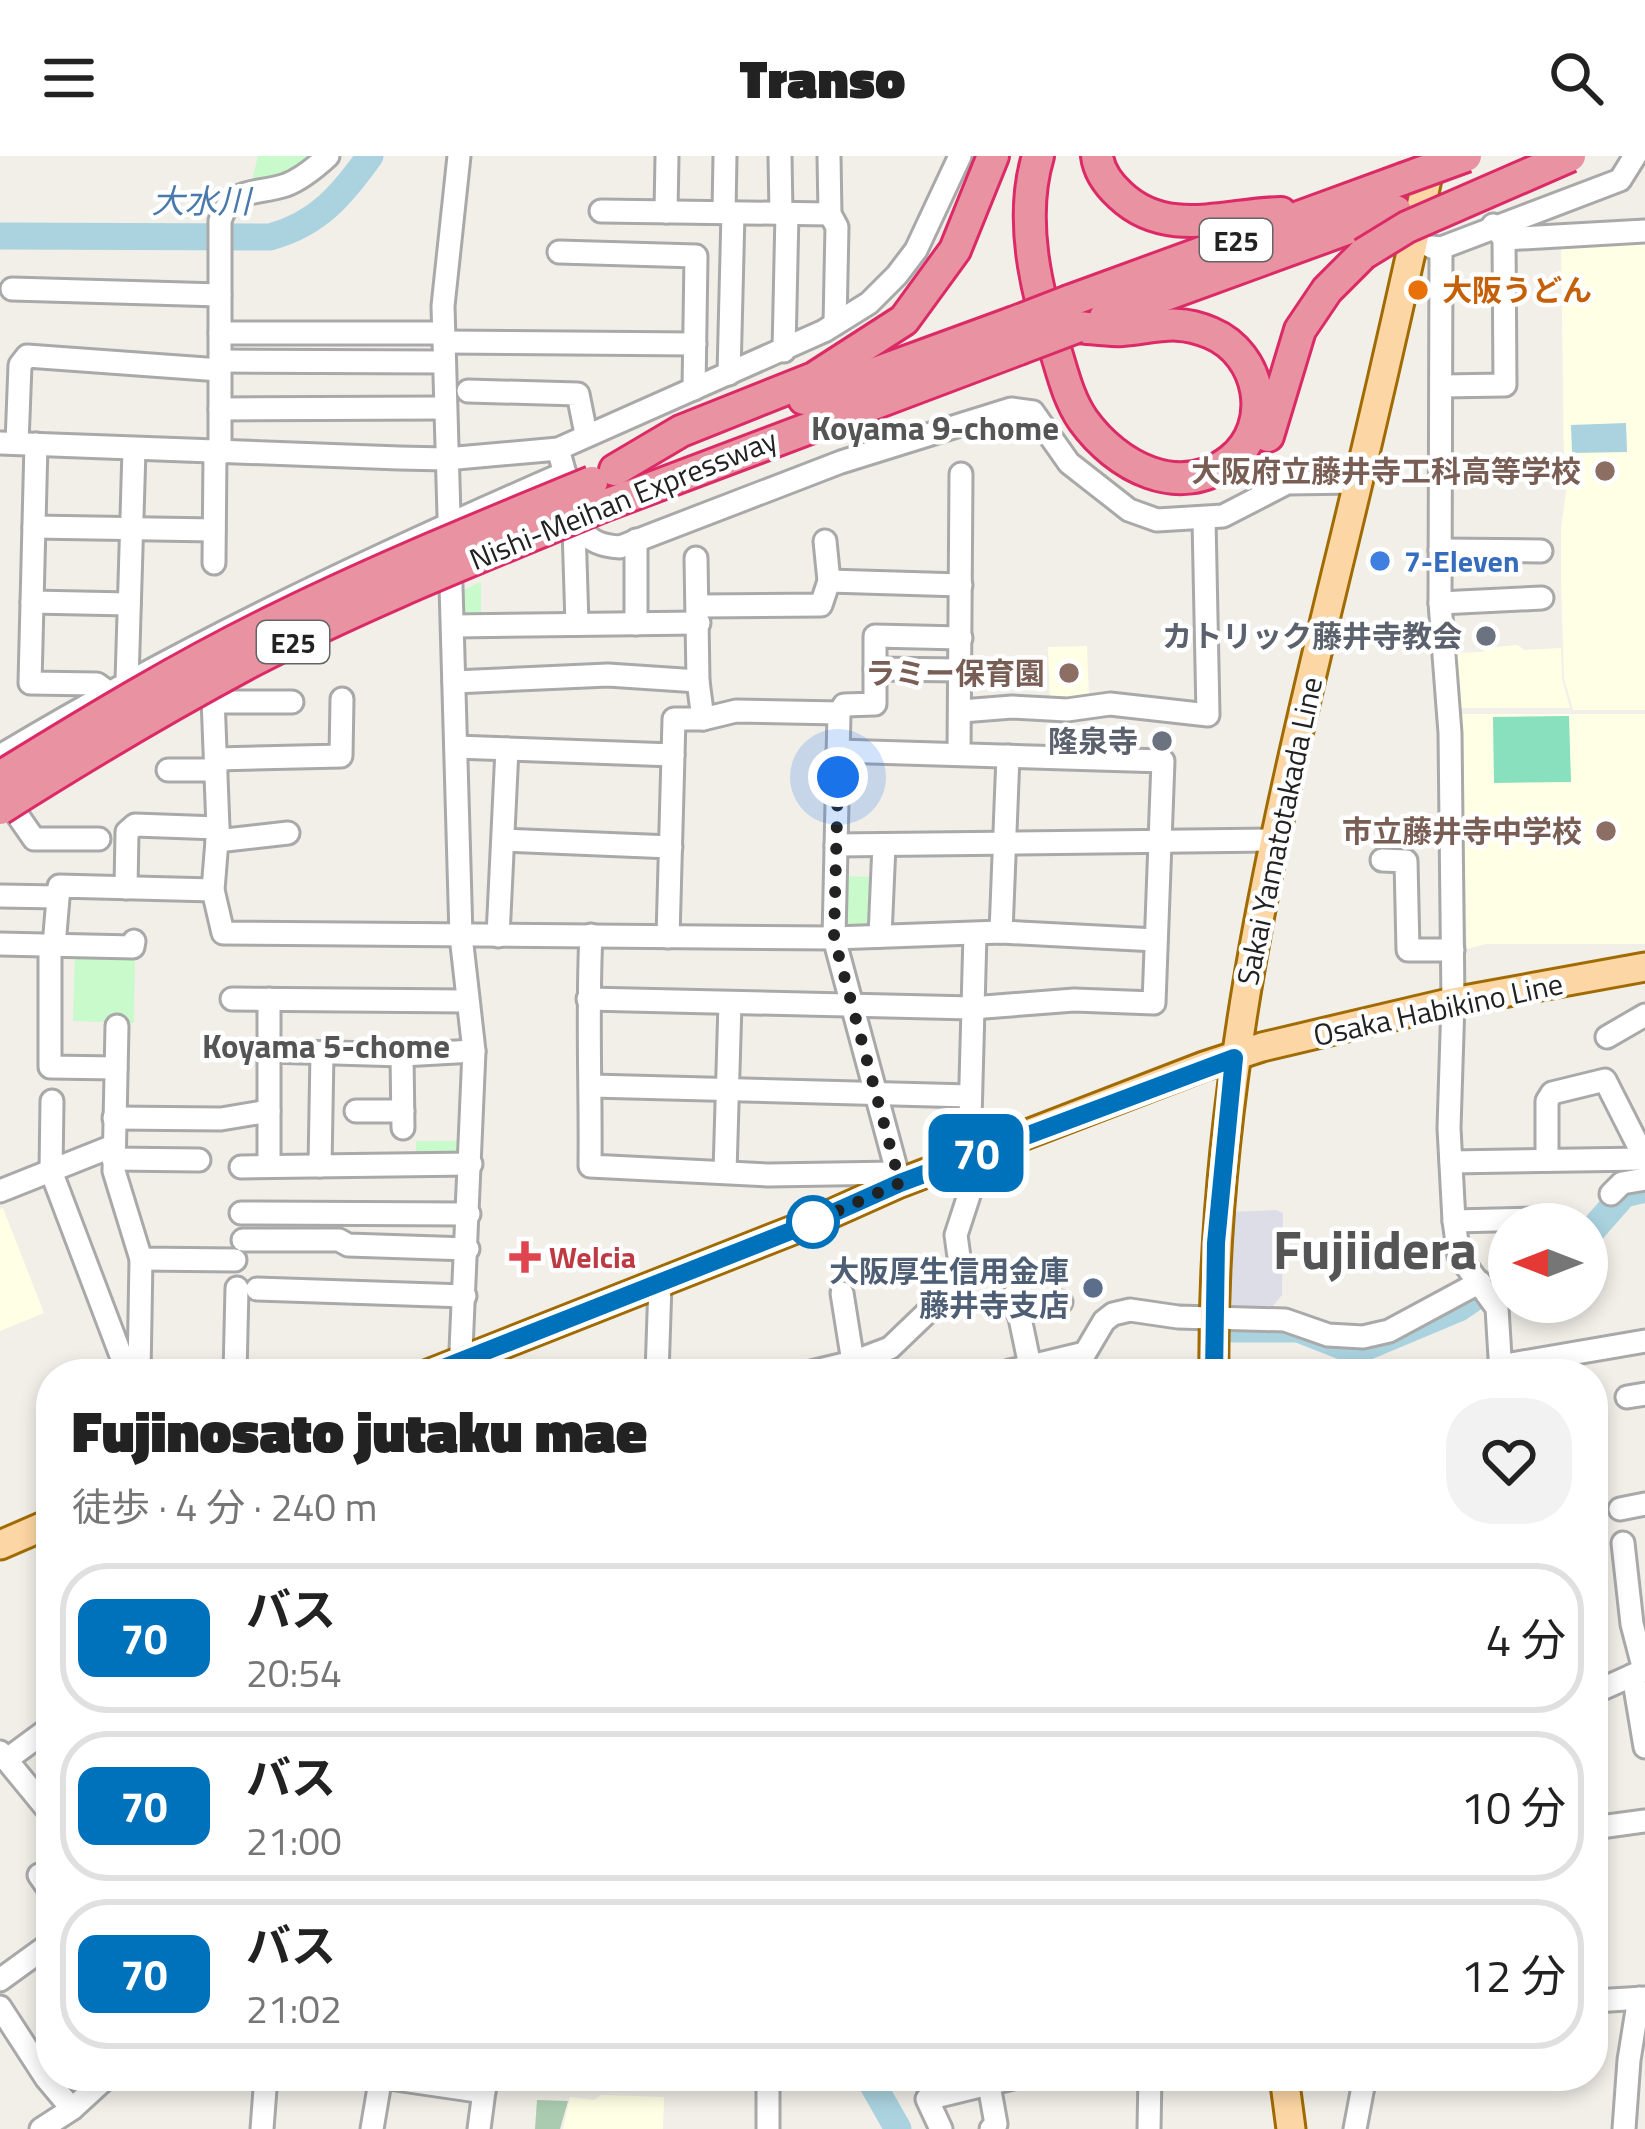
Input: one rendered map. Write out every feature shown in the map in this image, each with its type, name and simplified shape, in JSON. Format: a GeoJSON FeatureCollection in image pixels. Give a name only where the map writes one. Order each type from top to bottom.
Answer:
{"type":"FeatureCollection","features":[{"type":"Feature","properties":{"kind":"highway"},"geometry":{"type":"LineString","coordinates":[[588,498],[681,431],[814,377],[904,320],[955,250],[993,156]]}},
{"type":"Feature","properties":{"kind":"highway"},"geometry":{"type":"LineString","coordinates":[[1026,156],[1017,196],[1018,236],[1035,328],[1060,404],[1080,439],[1109,466],[1157,490],[1207,488],[1241,472],[1256,456],[1270,432],[1300,330],[1327,290],[1363,254],[1407,227],[1570,156]]}},
{"type":"Feature","properties":{"kind":"highway"},"geometry":{"type":"LineString","coordinates":[[1039,156],[1031,179],[1031,245],[1048,326],[1081,417],[1124,461],[1151,475],[1180,479],[1207,473],[1234,459],[1258,409],[1257,383],[1232,344],[1184,324],[1124,330],[1073,314]]}},
{"type":"Feature","properties":{"kind":"highway"},"geometry":{"type":"LineString","coordinates":[[1097,156],[1109,185],[1154,217],[1183,222],[1255,213],[1312,213]]}},
{"type":"Feature","properties":{"kind":"highway","name":"Nishi-Meihan Expressway"},"geometry":{"type":"LineString","coordinates":[[0,777],[140,692],[412,556],[794,431],[1312,213],[1466,156]]}},
{"type":"Feature","properties":{"kind":"highway","name":"Nishi-Meihan Expressway"},"geometry":{"type":"LineString","coordinates":[[1073,314],[1396,211],[1547,156]]}},
{"type":"Feature","properties":{"kind":"highway","name":"Nishi-Meihan Expressway"},"geometry":{"type":"LineString","coordinates":[[5,815],[254,660],[588,498]]}},
{"type":"Feature","properties":{"kind":"main road","name":"Sakai Yamatotakada Line"},"geometry":{"type":"LineString","coordinates":[[1214,1359],[1216,1243],[1234,1058],[1251,950],[1358,482],[1427,246],[1432,156]]}},
{"type":"Feature","properties":{"kind":"main road","name":"Osaka Habikino Line"},"geometry":{"type":"LineString","coordinates":[[479,1359],[898,1178],[1262,1047],[1453,1003],[1645,967]]}},
{"type":"Feature","properties":{"kind":"main road"},"geometry":{"type":"LineString","coordinates":[[0,1545],[36,1529]]}},
{"type":"Feature","properties":{"kind":"main road"},"geometry":{"type":"LineString","coordinates":[[1286,2091],[1291,2129]]}},
{"type":"Feature","properties":{"kind":"street"},"geometry":{"type":"LineString","coordinates":[[214,562],[220,226],[230,198],[288,184],[328,156]]}},
{"type":"Feature","properties":{"kind":"street"},"geometry":{"type":"LineString","coordinates":[[459,156],[444,346],[461,936],[473,1051],[461,1359]]}},
{"type":"Feature","properties":{"kind":"street"},"geometry":{"type":"LineString","coordinates":[[666,212],[667,156]]}},
{"type":"Feature","properties":{"kind":"street"},"geometry":{"type":"LineString","coordinates":[[725,156],[729,374]]}},
{"type":"Feature","properties":{"kind":"street"},"geometry":{"type":"LineString","coordinates":[[780,156],[784,351]]}},
{"type":"Feature","properties":{"kind":"street"},"geometry":{"type":"LineString","coordinates":[[829,156],[830,214],[837,227],[835,324]]}},
{"type":"Feature","properties":{"kind":"street"},"geometry":{"type":"LineString","coordinates":[[18,443],[218,454],[446,458],[558,449],[784,351],[869,303],[916,250],[960,156]]}},
{"type":"Feature","properties":{"kind":"street"},"geometry":{"type":"LineString","coordinates":[[1498,232],[1620,179],[1633,166],[1635,156]]}},
{"type":"Feature","properties":{"kind":"street"},"geometry":{"type":"LineString","coordinates":[[601,211],[830,214]]}},
{"type":"Feature","properties":{"kind":"street"},"geometry":{"type":"LineString","coordinates":[[1500,1359],[1497,1308],[1459,1256],[1454,1221],[1450,733],[1440,603],[1442,386],[1427,246],[1498,232],[1645,231]]}},
{"type":"Feature","properties":{"kind":"street"},"geometry":{"type":"LineString","coordinates":[[1442,386],[1505,385],[1498,232]]}},
{"type":"Feature","properties":{"kind":"street"},"geometry":{"type":"LineString","coordinates":[[559,252],[696,256],[694,389]]}},
{"type":"Feature","properties":{"kind":"street"},"geometry":{"type":"LineString","coordinates":[[12,289],[220,295]]}},
{"type":"Feature","properties":{"kind":"street"},"geometry":{"type":"LineString","coordinates":[[220,333],[444,346],[695,344]]}},
{"type":"Feature","properties":{"kind":"street"},"geometry":{"type":"LineString","coordinates":[[118,687],[30,683],[34,527],[18,443],[20,365],[27,356],[220,366],[444,346]]}},
{"type":"Feature","properties":{"kind":"street"},"geometry":{"type":"LineString","coordinates":[[468,391],[578,394],[586,434]]}},
{"type":"Feature","properties":{"kind":"street"},"geometry":{"type":"LineString","coordinates":[[220,409],[445,408]]}},
{"type":"Feature","properties":{"kind":"street"},"geometry":{"type":"LineString","coordinates":[[558,449],[588,498],[585,536],[608,546],[636,540],[841,462],[1022,408],[1042,422],[1069,463],[1129,510],[1157,520],[1223,516],[1287,483],[1358,482]]}},
{"type":"Feature","properties":{"kind":"street"},"geometry":{"type":"LineString","coordinates":[[118,687],[129,604],[134,450]]}},
{"type":"Feature","properties":{"kind":"street"},"geometry":{"type":"LineString","coordinates":[[959,754],[961,474]]}},
{"type":"Feature","properties":{"kind":"street"},"geometry":{"type":"LineString","coordinates":[[0,756],[118,687],[302,590],[449,523],[588,498]]}},
{"type":"Feature","properties":{"kind":"street"},"geometry":{"type":"LineString","coordinates":[[99,839],[34,839],[5,815],[213,700],[453,583],[588,498]]}},
{"type":"Feature","properties":{"kind":"street"},"geometry":{"type":"LineString","coordinates":[[577,625],[588,498]]}},
{"type":"Feature","properties":{"kind":"street"},"geometry":{"type":"LineString","coordinates":[[962,712],[1012,706],[1067,710],[1110,704],[1208,716],[1204,519]]}},
{"type":"Feature","properties":{"kind":"street"},"geometry":{"type":"LineString","coordinates":[[34,527],[214,530]]}},
{"type":"Feature","properties":{"kind":"street"},"geometry":{"type":"LineString","coordinates":[[636,540],[636,624]]}},
{"type":"Feature","properties":{"kind":"street"},"geometry":{"type":"LineString","coordinates":[[454,626],[636,624],[821,605],[829,581],[825,541]]}},
{"type":"Feature","properties":{"kind":"street"},"geometry":{"type":"LineString","coordinates":[[1440,550],[1541,551]]}},
{"type":"Feature","properties":{"kind":"street"},"geometry":{"type":"LineString","coordinates":[[696,557],[698,681],[704,719]]}},
{"type":"Feature","properties":{"kind":"street"},"geometry":{"type":"LineString","coordinates":[[829,581],[961,585]]}},
{"type":"Feature","properties":{"kind":"street"},"geometry":{"type":"LineString","coordinates":[[1440,603],[1542,598]]}},
{"type":"Feature","properties":{"kind":"street"},"geometry":{"type":"LineString","coordinates":[[32,602],[129,604]]}},
{"type":"Feature","properties":{"kind":"street"},"geometry":{"type":"LineString","coordinates":[[591,935],[590,1166],[898,1178],[834,938],[839,713],[844,705],[875,704],[875,636],[961,638]]}},
{"type":"Feature","properties":{"kind":"street"},"geometry":{"type":"LineString","coordinates":[[875,669],[962,670]]}},
{"type":"Feature","properties":{"kind":"street"},"geometry":{"type":"LineString","coordinates":[[454,682],[608,675],[698,681]]}},
{"type":"Feature","properties":{"kind":"street"},"geometry":{"type":"LineString","coordinates":[[168,770],[341,756],[342,699]]}},
{"type":"Feature","properties":{"kind":"street"},"geometry":{"type":"LineString","coordinates":[[213,700],[292,702]]}},
{"type":"Feature","properties":{"kind":"street"},"geometry":{"type":"LineString","coordinates":[[213,700],[218,835],[214,890],[223,933],[834,938],[1001,932],[1156,940]]}},
{"type":"Feature","properties":{"kind":"street"},"geometry":{"type":"LineString","coordinates":[[668,937],[674,719],[736,712],[839,713]]}},
{"type":"Feature","properties":{"kind":"street"},"geometry":{"type":"LineString","coordinates":[[456,747],[673,755]]}},
{"type":"Feature","properties":{"kind":"street"},"geometry":{"type":"LineString","coordinates":[[499,935],[507,749]]}},
{"type":"Feature","properties":{"kind":"street"},"geometry":{"type":"LineString","coordinates":[[588,999],[972,1008],[1074,1000],[1154,1003],[1163,761],[838,751]]}},
{"type":"Feature","properties":{"kind":"street"},"geometry":{"type":"LineString","coordinates":[[1001,932],[1008,756]]}},
{"type":"Feature","properties":{"kind":"street"},"geometry":{"type":"LineString","coordinates":[[126,888],[127,832],[136,825],[218,835],[288,833]]}},
{"type":"Feature","properties":{"kind":"street"},"geometry":{"type":"LineString","coordinates":[[503,840],[671,847]]}},
{"type":"Feature","properties":{"kind":"street"},"geometry":{"type":"LineString","coordinates":[[836,845],[1274,840]]}},
{"type":"Feature","properties":{"kind":"street"},"geometry":{"type":"LineString","coordinates":[[880,935],[884,845]]}},
{"type":"Feature","properties":{"kind":"street"},"geometry":{"type":"LineString","coordinates":[[1382,860],[1406,861],[1408,950],[1453,950]]}},
{"type":"Feature","properties":{"kind":"street"},"geometry":{"type":"LineString","coordinates":[[116,1068],[50,1067],[52,945],[59,886],[214,890]]}},
{"type":"Feature","properties":{"kind":"street"},"geometry":{"type":"LineString","coordinates":[[0,896],[58,898]]}},
{"type":"Feature","properties":{"kind":"street"},"geometry":{"type":"LineString","coordinates":[[871,1359],[890,1348],[962,1280],[956,1235],[971,1189],[975,934]]}},
{"type":"Feature","properties":{"kind":"street"},"geometry":{"type":"LineString","coordinates":[[0,944],[133,947],[134,941]]}},
{"type":"Feature","properties":{"kind":"street"},"geometry":{"type":"LineString","coordinates":[[232,999],[466,1001]]}},
{"type":"Feature","properties":{"kind":"street"},"geometry":{"type":"LineString","coordinates":[[269,999],[269,1166]]}},
{"type":"Feature","properties":{"kind":"street"},"geometry":{"type":"LineString","coordinates":[[725,1172],[730,1003]]}},
{"type":"Feature","properties":{"kind":"street"},"geometry":{"type":"LineString","coordinates":[[1607,1037],[1645,1015]]}},
{"type":"Feature","properties":{"kind":"street"},"geometry":{"type":"LineString","coordinates":[[117,1026],[113,1153],[141,1259],[139,1359]]}},
{"type":"Feature","properties":{"kind":"street"},"geometry":{"type":"LineString","coordinates":[[269,1051],[402,1055],[473,1051]]}},
{"type":"Feature","properties":{"kind":"street"},"geometry":{"type":"LineString","coordinates":[[320,1166],[322,1053]]}},
{"type":"Feature","properties":{"kind":"street"},"geometry":{"type":"LineString","coordinates":[[356,1111],[403,1119],[402,1055]]}},
{"type":"Feature","properties":{"kind":"street"},"geometry":{"type":"LineString","coordinates":[[1451,1162],[1645,1159],[1605,1080],[1552,1093],[1547,1101],[1547,1160]]}},
{"type":"Feature","properties":{"kind":"street"},"geometry":{"type":"LineString","coordinates":[[592,1086],[970,1096]]}},
{"type":"Feature","properties":{"kind":"street"},"geometry":{"type":"LineString","coordinates":[[52,1102],[51,1171],[122,1359]]}},
{"type":"Feature","properties":{"kind":"street"},"geometry":{"type":"LineString","coordinates":[[114,1118],[221,1119],[269,1111]]}},
{"type":"Feature","properties":{"kind":"street"},"geometry":{"type":"LineString","coordinates":[[0,1192],[113,1153],[199,1160]]}},
{"type":"Feature","properties":{"kind":"street"},"geometry":{"type":"LineString","coordinates":[[241,1167],[471,1164]]}},
{"type":"Feature","properties":{"kind":"street"},"geometry":{"type":"LineString","coordinates":[[1611,1194],[1622,1183],[1645,1179]]}},
{"type":"Feature","properties":{"kind":"street"},"geometry":{"type":"LineString","coordinates":[[241,1213],[470,1214]]}},
{"type":"Feature","properties":{"kind":"street"},"geometry":{"type":"LineString","coordinates":[[1454,1221],[1488,1220]]}},
{"type":"Feature","properties":{"kind":"street"},"geometry":{"type":"LineString","coordinates":[[141,1259],[339,1240],[348,1245],[468,1249]]}},
{"type":"Feature","properties":{"kind":"street"},"geometry":{"type":"LineString","coordinates":[[658,1359],[660,1284]]}},
{"type":"Feature","properties":{"kind":"street"},"geometry":{"type":"LineString","coordinates":[[1065,1359],[1085,1353],[1113,1313],[1130,1310],[1285,1320],[1328,1335],[1363,1337],[1389,1331],[1484,1287]]}},
{"type":"Feature","properties":{"kind":"street"},"geometry":{"type":"LineString","coordinates":[[237,1359],[247,1288],[465,1296]]}},
{"type":"Feature","properties":{"kind":"street"},"geometry":{"type":"LineString","coordinates":[[842,1294],[853,1359]]}},
{"type":"Feature","properties":{"kind":"street"},"geometry":{"type":"LineString","coordinates":[[1033,1359],[1017,1303],[1061,1302]]}},
{"type":"Feature","properties":{"kind":"street"},"geometry":{"type":"LineString","coordinates":[[1556,1359],[1645,1341]]}},
{"type":"Feature","properties":{"kind":"street"},"geometry":{"type":"LineString","coordinates":[[1620,1509],[1645,1504]]}},
{"type":"Feature","properties":{"kind":"street"},"geometry":{"type":"LineString","coordinates":[[1623,1543],[1641,1672],[1645,1747]]}},
{"type":"Feature","properties":{"kind":"street"},"geometry":{"type":"LineString","coordinates":[[1608,1687],[1641,1672]]}},
{"type":"Feature","properties":{"kind":"street"},"geometry":{"type":"LineString","coordinates":[[36,1736],[3,1756],[36,1796]]}},
{"type":"Feature","properties":{"kind":"street"},"geometry":{"type":"LineString","coordinates":[[1608,1826],[1645,1821]]}},
{"type":"Feature","properties":{"kind":"street"},"geometry":{"type":"LineString","coordinates":[[0,1980],[36,1953]]}},
{"type":"Feature","properties":{"kind":"street"},"geometry":{"type":"LineString","coordinates":[[1608,1999],[1642,1998],[1624,2129]]}},
{"type":"Feature","properties":{"kind":"street"},"geometry":{"type":"LineString","coordinates":[[0,2007],[36,2063]]}},
{"type":"Feature","properties":{"kind":"street"},"geometry":{"type":"LineString","coordinates":[[57,2091],[72,2109]]}},
{"type":"Feature","properties":{"kind":"street"},"geometry":{"type":"LineString","coordinates":[[41,2129],[92,2091]]}},
{"type":"Feature","properties":{"kind":"street"},"geometry":{"type":"LineString","coordinates":[[262,2129],[265,2091]]}},
{"type":"Feature","properties":{"kind":"street"},"geometry":{"type":"LineString","coordinates":[[372,2129],[377,2091]]}},
{"type":"Feature","properties":{"kind":"street"},"geometry":{"type":"LineString","coordinates":[[479,2129],[484,2091]]}},
{"type":"Feature","properties":{"kind":"street"},"geometry":{"type":"LineString","coordinates":[[768,2091],[768,2129]]}},
{"type":"Feature","properties":{"kind":"street"},"geometry":{"type":"LineString","coordinates":[[941,2129],[927,2099],[962,2091]]}},
{"type":"Feature","properties":{"kind":"street"},"geometry":{"type":"LineString","coordinates":[[990,2091],[996,2124],[991,2129]]}},
{"type":"Feature","properties":{"kind":"street"},"geometry":{"type":"LineString","coordinates":[[1149,2129],[1150,2091]]}},
{"type":"Feature","properties":{"kind":"street"},"geometry":{"type":"LineString","coordinates":[[1354,2129],[1361,2091]]}},
{"type":"Feature","properties":{"kind":"shaded area","name":"大阪府立藤井寺工科高等学校"},"geometry":{"type":"Polygon","coordinates":[[[1645,234],[1645,710],[1573,710],[1564,678],[1561,579],[1568,477],[1564,465],[1561,241],[1645,234]]]}},
{"type":"Feature","properties":{"kind":"shaded area"},"geometry":{"type":"Polygon","coordinates":[[[1517,645],[1525,650],[1561,648],[1570,708],[1455,708],[1451,653],[1517,645]]]}},
{"type":"Feature","properties":{"kind":"shaded area","name":"ラミー保育園"},"geometry":{"type":"Polygon","coordinates":[[[1087,646],[1089,700],[1050,701],[1048,647],[1087,646]]]}},
{"type":"Feature","properties":{"kind":"shaded area"},"geometry":{"type":"Polygon","coordinates":[[[1461,714],[1645,714],[1645,944],[1486,944],[1467,949],[1461,714]]]}},
{"type":"Feature","properties":{"kind":"shaded area"},"geometry":{"type":"Polygon","coordinates":[[[0,1209],[44,1313],[0,1331],[0,1209]]]}},
{"type":"Feature","properties":{"kind":"shaded area"},"geometry":{"type":"Polygon","coordinates":[[[1229,1212],[1283,1213],[1282,1295],[1272,1307],[1225,1305],[1229,1212]]]}},
{"type":"Feature","properties":{"kind":"shaded area"},"geometry":{"type":"Polygon","coordinates":[[[601,2095],[664,2097],[663,2129],[563,2129],[570,2097],[594,2100],[601,2095]]]}},
{"type":"Feature","properties":{"kind":"shaded area"},"geometry":{"type":"Polygon","coordinates":[[[537,2100],[568,2101],[560,2129],[535,2129],[537,2100]]]}},
{"type":"Feature","properties":{"kind":"green space"},"geometry":{"type":"Polygon","coordinates":[[[258,156],[315,156],[299,170],[252,180],[258,156]]]}},
{"type":"Feature","properties":{"kind":"green space"},"geometry":{"type":"Polygon","coordinates":[[[481,582],[481,615],[459,616],[461,591],[481,582]]]}},
{"type":"Feature","properties":{"kind":"green space"},"geometry":{"type":"Polygon","coordinates":[[[1569,716],[1571,782],[1494,783],[1493,717],[1569,716]]]}},
{"type":"Feature","properties":{"kind":"green space"},"geometry":{"type":"Polygon","coordinates":[[[844,876],[876,877],[871,930],[843,926],[844,876]]]}},
{"type":"Feature","properties":{"kind":"green space"},"geometry":{"type":"Polygon","coordinates":[[[75,952],[135,953],[134,1023],[73,1021],[75,952]]]}},
{"type":"Feature","properties":{"kind":"green space"},"geometry":{"type":"Polygon","coordinates":[[[416,1141],[466,1141],[463,1153],[416,1153],[416,1141]]]}},
{"type":"Feature","properties":{"kind":"water"},"geometry":{"type":"Polygon","coordinates":[[[1626,423],[1627,452],[1572,453],[1571,425],[1626,423]]]}},
{"type":"Feature","properties":{"kind":"waterway","name":"大水川"},"geometry":{"type":"LineString","coordinates":[[0,236],[270,237],[302,224],[328,206],[370,156]]}},
{"type":"Feature","properties":{"kind":"waterway"},"geometry":{"type":"LineString","coordinates":[[1608,1212],[1624,1194],[1645,1189]]}},
{"type":"Feature","properties":{"kind":"waterway"},"geometry":{"type":"LineString","coordinates":[[1234,1329],[1298,1329],[1344,1347],[1366,1347],[1459,1308],[1488,1288]]}},
{"type":"Feature","properties":{"kind":"waterway"},"geometry":{"type":"LineString","coordinates":[[876,2091],[898,2129]]}},
{"type":"Feature","properties":{"kind":"bus line","name":"70"},"geometry":{"type":"LineString","coordinates":[[467,1359],[900,1183],[1234,1058],[1216,1243],[1214,1359]]}},
{"type":"Feature","properties":{"kind":"place","name":"大阪うどん"},"geometry":{"type":"Point","coordinates":[1418,290]}},
{"type":"Feature","properties":{"kind":"place","name":"大阪府立藤井寺工科高等学校"},"geometry":{"type":"Point","coordinates":[1605,471]}},
{"type":"Feature","properties":{"kind":"place","name":"7-Eleven"},"geometry":{"type":"Point","coordinates":[1380,561]}},
{"type":"Feature","properties":{"kind":"place","name":"カトリック藤井寺教会"},"geometry":{"type":"Point","coordinates":[1486,636]}},
{"type":"Feature","properties":{"kind":"place","name":"ラミー保育園"},"geometry":{"type":"Point","coordinates":[1069,673]}},
{"type":"Feature","properties":{"kind":"place","name":"隆泉寺"},"geometry":{"type":"Point","coordinates":[1162,741]}},
{"type":"Feature","properties":{"kind":"place","name":"市立藤井寺中学校"},"geometry":{"type":"Point","coordinates":[1606,831]}},
{"type":"Feature","properties":{"kind":"place","name":"Welcia"},"geometry":{"type":"Point","coordinates":[525,1257]}},
{"type":"Feature","properties":{"kind":"place","name":"大阪厚生信用金庫 藤井寺支店"},"geometry":{"type":"Point","coordinates":[1093,1288]}},
{"type":"Feature","properties":{"kind":"district","name":"Koyama 9-chome"},"geometry":{"type":"Point","coordinates":[935,428]}},
{"type":"Feature","properties":{"kind":"district","name":"Koyama 5-chome"},"geometry":{"type":"Point","coordinates":[326,1046]}},
{"type":"Feature","properties":{"kind":"district","name":"Fujiidera"},"geometry":{"type":"Point","coordinates":[1375,1249]}},
{"type":"Feature","properties":{"kind":"route"},"geometry":{"type":"LineString","coordinates":[[813,1222],[806,1225],[900,1183],[834,938],[838,777]]}}]}
